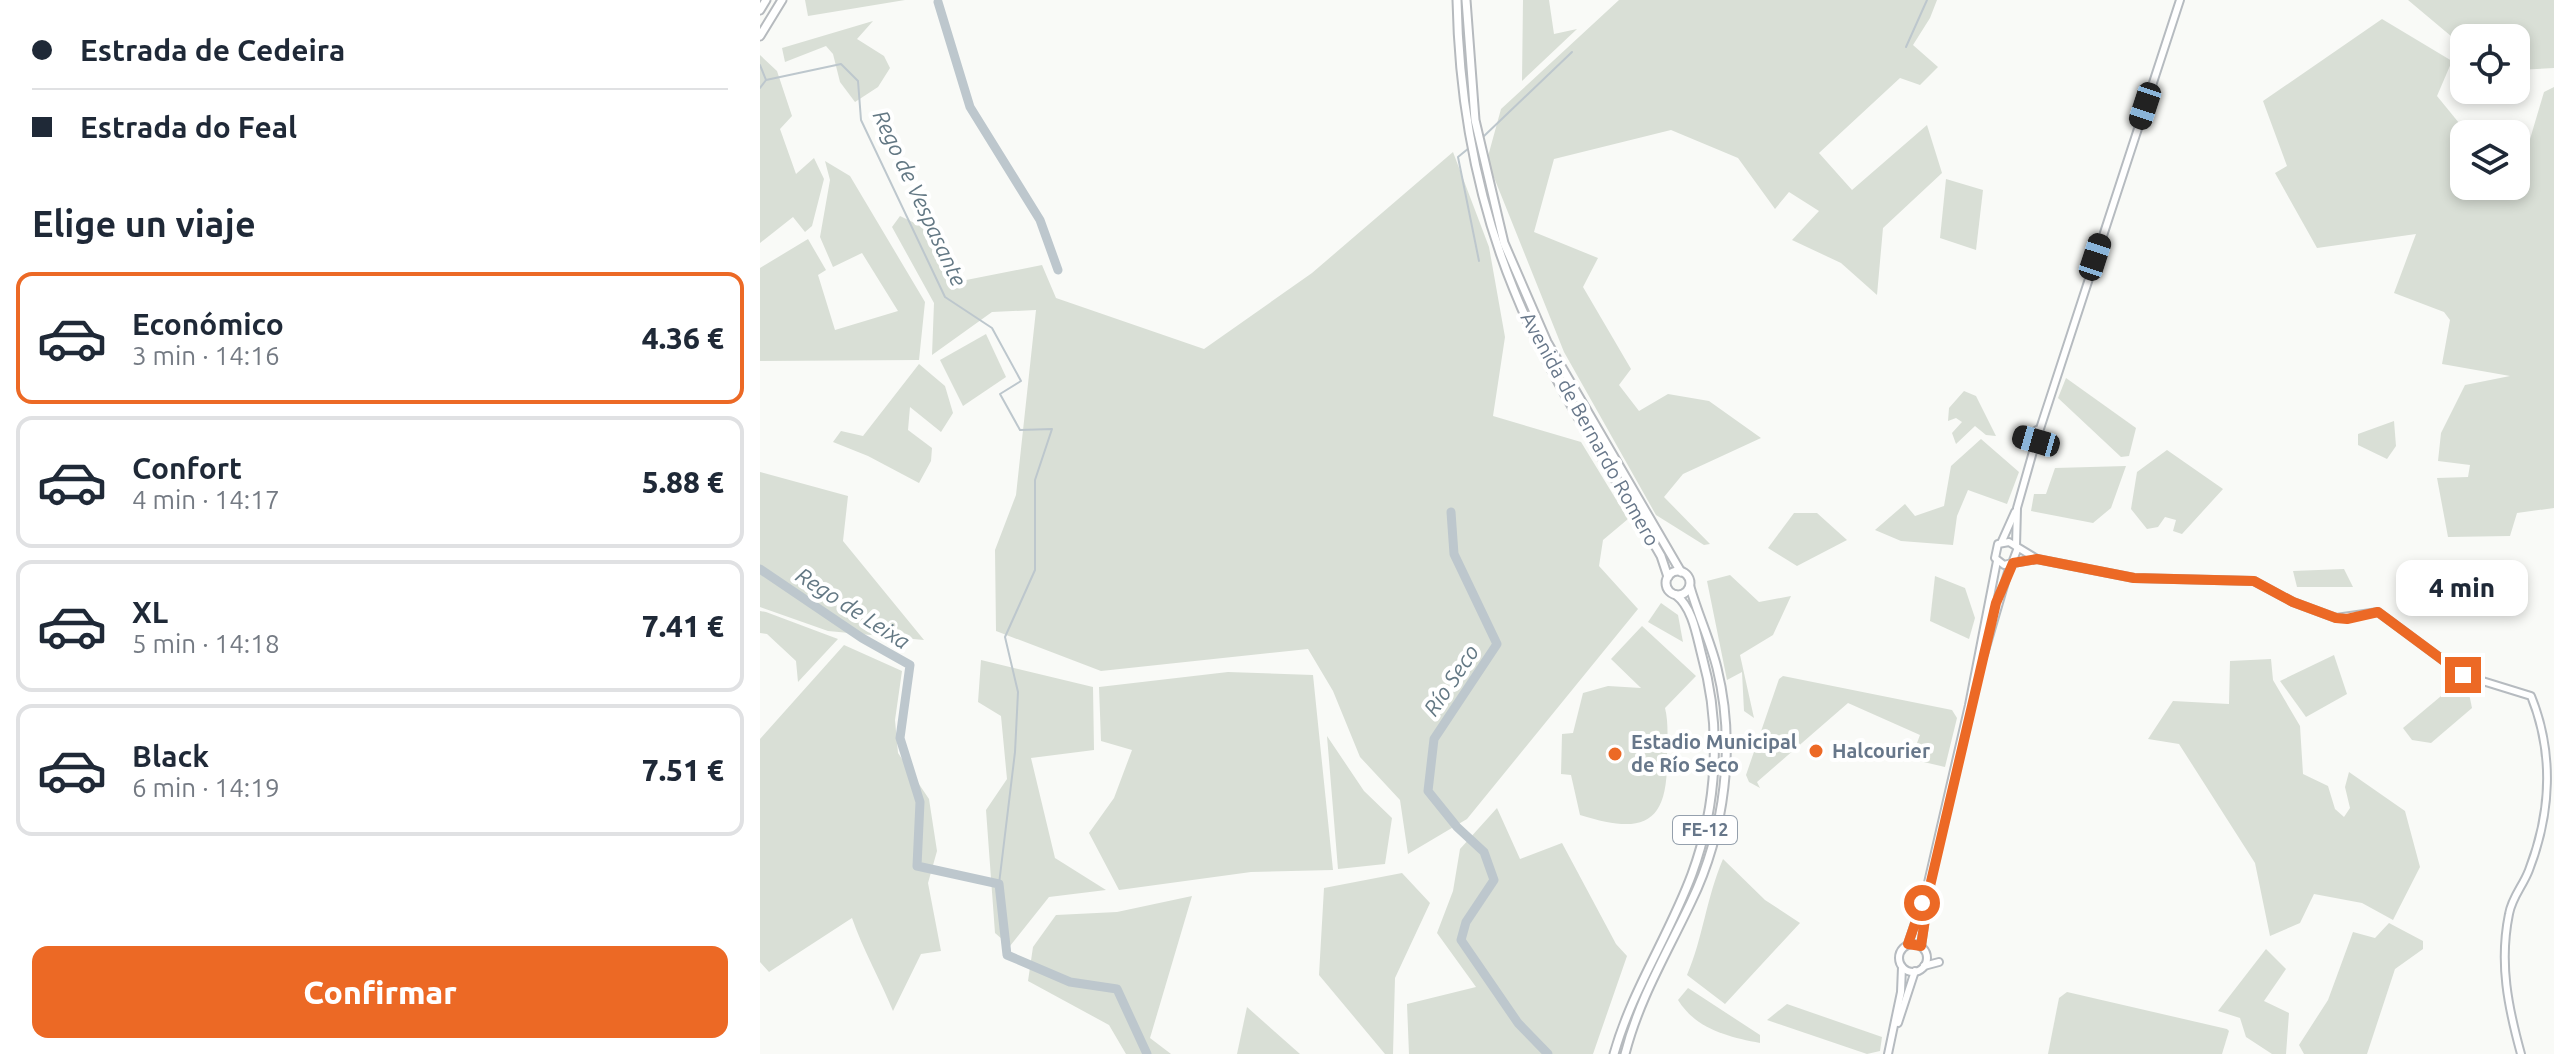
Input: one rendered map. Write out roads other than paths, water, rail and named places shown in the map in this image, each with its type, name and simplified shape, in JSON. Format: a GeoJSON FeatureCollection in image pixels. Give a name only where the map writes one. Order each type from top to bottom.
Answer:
{"type":"FeatureCollection","features":[{"type":"Feature","properties":{"kind":"highway"},"geometry":{"type":"LineString","coordinates":[[760,10],[766,0]]}},
{"type":"Feature","properties":{"kind":"highway"},"geometry":{"type":"LineString","coordinates":[[760,36],[782,0]]}},
{"type":"Feature","properties":{"kind":"highway","name":"Avenida de Bernardo Romero"},"geometry":{"type":"LineString","coordinates":[[1457,0],[1466,122],[1480,190],[1497,245],[1545,356],[1661,556],[1668,577]]}},
{"type":"Feature","properties":{"kind":"highway","name":"Avenida de Bernardo Romero"},"geometry":{"type":"LineString","coordinates":[[1466,0],[1475,120],[1504,243],[1547,342],[1681,572]]}},
{"type":"Feature","properties":{"kind":"highway"},"geometry":{"type":"LineString","coordinates":[[1681,572],[1688,576],[1690,587],[1683,595],[1676,595],[1666,587],[1668,577],[1681,572]]}},
{"type":"Feature","properties":{"kind":"highway","name":"FE-12"},"geometry":{"type":"LineString","coordinates":[[1625,1054],[1651,981],[1698,886],[1713,843],[1723,791],[1725,731],[1718,673],[1690,587]]}},
{"type":"Feature","properties":{"kind":"highway","name":"FE-12"},"geometry":{"type":"LineString","coordinates":[[1614,1054],[1627,1013],[1691,875],[1702,844],[1713,783],[1714,725],[1709,686],[1695,630],[1685,604],[1676,595]]}},
{"type":"Feature","properties":{"kind":"main road"},"geometry":{"type":"LineString","coordinates":[[1890,1054],[1901,992],[1899,955],[1908,944],[1927,887],[1959,751],[1997,561],[1994,550],[2002,542],[2017,508],[2040,427],[2180,0]]}},
{"type":"Feature","properties":{"kind":"main road"},"geometry":{"type":"LineString","coordinates":[[2020,436],[2029,436],[2040,427]]}},
{"type":"Feature","properties":{"kind":"main road"},"geometry":{"type":"LineString","coordinates":[[2020,436],[2036,441]]}},
{"type":"Feature","properties":{"kind":"main road"},"geometry":{"type":"LineString","coordinates":[[2020,436],[2027,441],[2032,453]]}},
{"type":"Feature","properties":{"kind":"main road"},"geometry":{"type":"LineString","coordinates":[[1890,1054],[1915,971],[1939,962],[1926,955],[1921,946],[1940,841],[1996,603],[2016,548],[2017,508]]}},
{"type":"Feature","properties":{"kind":"main road"},"geometry":{"type":"LineString","coordinates":[[2002,542],[2037,559],[2134,578],[2254,581],[2293,602],[2336,618],[2347,619],[2378,612],[2463,675],[2531,696],[2551,782],[2547,811],[2533,859],[2512,900],[2508,918],[2504,985],[2521,1054]]}},
{"type":"Feature","properties":{"kind":"main road"},"geometry":{"type":"LineString","coordinates":[[1997,561],[2011,563],[2037,559]]}},
{"type":"Feature","properties":{"kind":"main road"},"geometry":{"type":"LineString","coordinates":[[1908,944],[1921,946]]}},
{"type":"Feature","properties":{"kind":"main road"},"geometry":{"type":"LineString","coordinates":[[1924,966],[1926,955]]}},
{"type":"Feature","properties":{"kind":"main road"},"geometry":{"type":"LineString","coordinates":[[1902,967],[1915,971]]}},
{"type":"Feature","properties":{"kind":"waterway"},"geometry":{"type":"LineString","coordinates":[[1906,47],[1927,0]]}},
{"type":"Feature","properties":{"kind":"waterway"},"geometry":{"type":"LineString","coordinates":[[938,2],[970,107],[1040,220],[1058,270]]}},
{"type":"Feature","properties":{"kind":"waterway"},"geometry":{"type":"LineString","coordinates":[[1483,137],[1572,52]]}},
{"type":"Feature","properties":{"kind":"waterway","name":"Rego de Vespasante"},"geometry":{"type":"LineString","coordinates":[[760,65],[766,80],[841,64],[858,81],[861,120],[945,297],[992,328],[1021,381],[1000,394],[1020,430],[1052,429],[1035,480],[1035,570],[1005,637],[1018,692],[1015,752],[999,884]]}},
{"type":"Feature","properties":{"kind":"waterway"},"geometry":{"type":"LineString","coordinates":[[760,88],[766,80]]}},
{"type":"Feature","properties":{"kind":"waterway"},"geometry":{"type":"LineString","coordinates":[[1469,148],[1458,157],[1479,261]]}},
{"type":"Feature","properties":{"kind":"waterway","name":"Río Seco"},"geometry":{"type":"LineString","coordinates":[[1451,512],[1454,554],[1497,644],[1434,739],[1428,791],[1457,827],[1484,852],[1494,880],[1466,922],[1461,940],[1518,1023],[1548,1054]]}},
{"type":"Feature","properties":{"kind":"waterway","name":"Rego de Leixa"},"geometry":{"type":"LineString","coordinates":[[760,569],[862,638],[910,665],[900,738],[920,802],[917,866],[999,884],[1007,955],[1070,982],[1117,989],[1147,1054]]}},
{"type":"Feature","properties":{"kind":"place","name":"Halcourier"},"geometry":{"type":"Point","coordinates":[1816,751]}},
{"type":"Feature","properties":{"kind":"place","name":"Estadio Municipal de Río Seco"},"geometry":{"type":"Point","coordinates":[1615,754]}}]}
